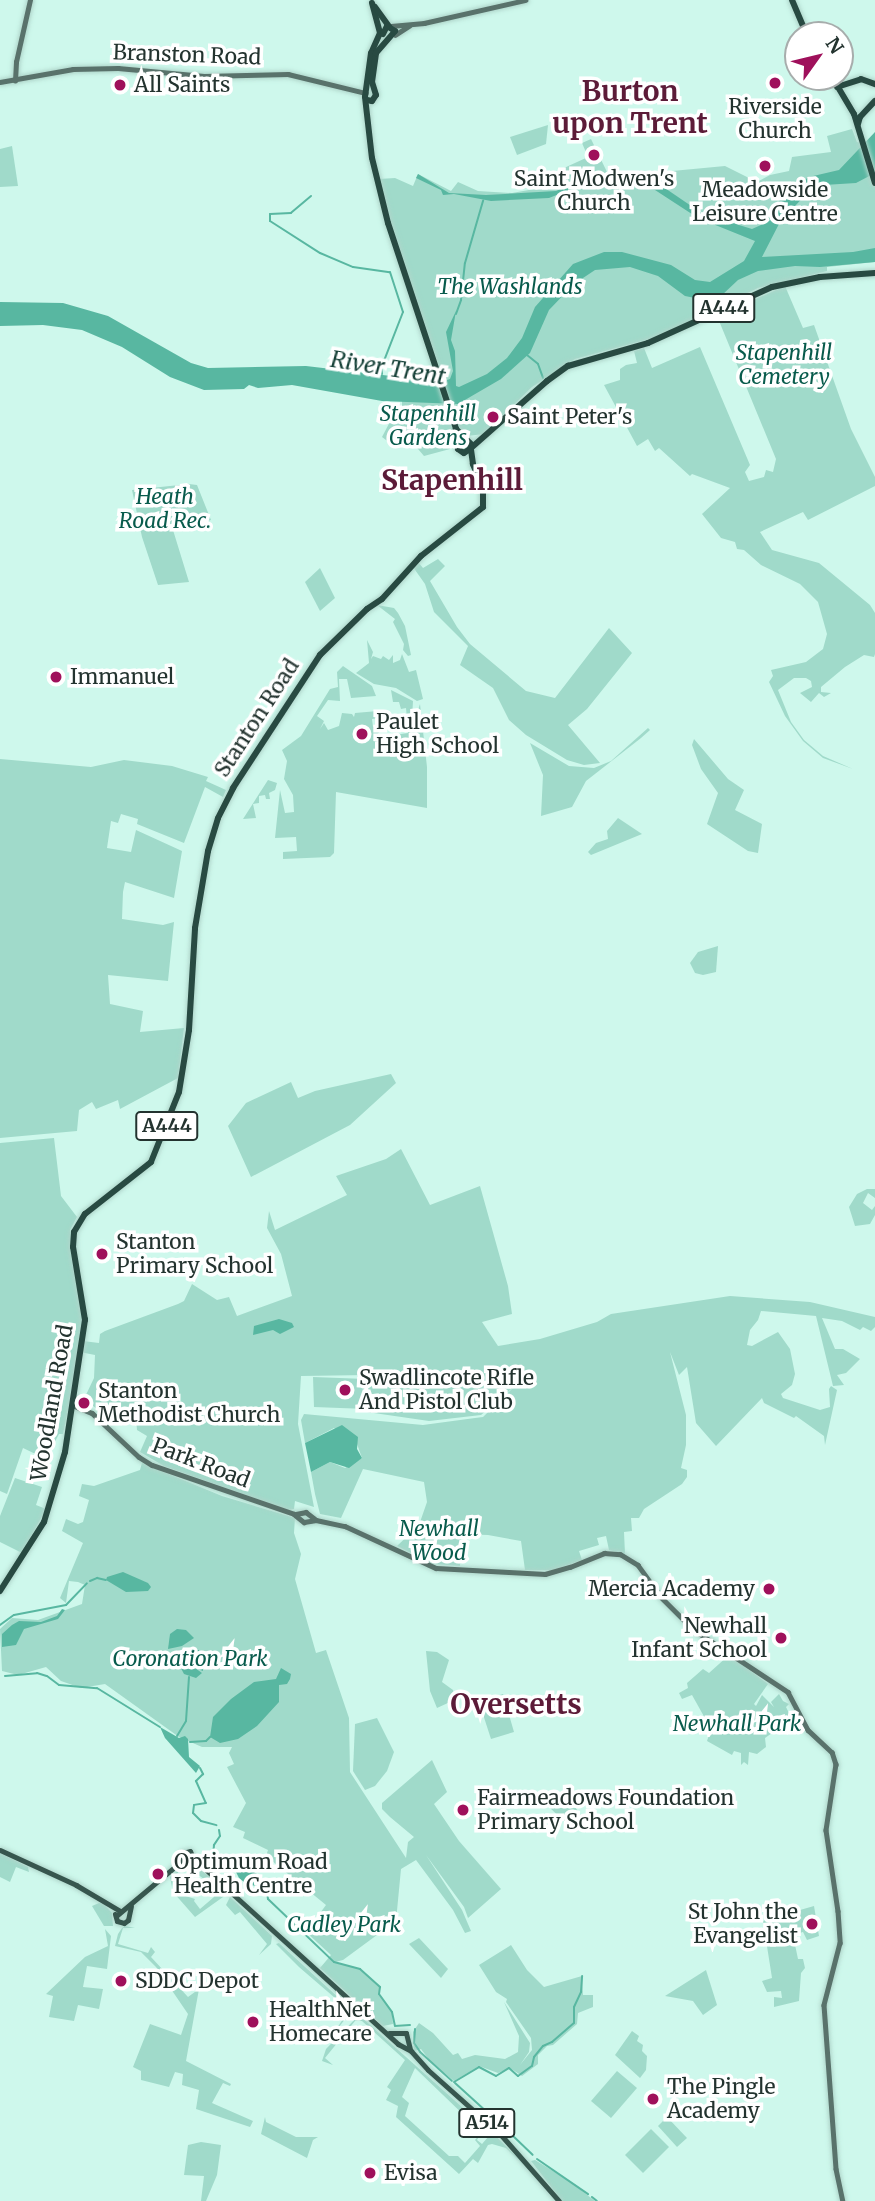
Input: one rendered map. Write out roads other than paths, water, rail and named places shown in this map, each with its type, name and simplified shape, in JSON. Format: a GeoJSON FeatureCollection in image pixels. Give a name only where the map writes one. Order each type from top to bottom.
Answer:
{"type":"FeatureCollection","features":[{"type":"Feature","properties":{"kind":"highway"},"geometry":{"type":"LineString","coordinates":[[792,0],[801,21]]}},
{"type":"Feature","properties":{"kind":"highway"},"geometry":{"type":"LineString","coordinates":[[372,1],[388,32]]}},
{"type":"Feature","properties":{"kind":"highway"},"geometry":{"type":"LineString","coordinates":[[372,1],[380,33],[371,57],[368,78],[371,153],[393,242],[456,429],[457,449],[462,453],[470,449],[467,439],[456,429]]}},
{"type":"Feature","properties":{"kind":"highway"},"geometry":{"type":"LineString","coordinates":[[371,57],[388,32]]}},
{"type":"Feature","properties":{"kind":"highway"},"geometry":{"type":"LineString","coordinates":[[369,96],[375,54],[388,32]]}},
{"type":"Feature","properties":{"kind":"highway"},"geometry":{"type":"LineString","coordinates":[[854,81],[861,79],[875,84]]}},
{"type":"Feature","properties":{"kind":"highway"},"geometry":{"type":"LineString","coordinates":[[843,91],[851,108],[875,183]]}},
{"type":"Feature","properties":{"kind":"highway"},"geometry":{"type":"LineString","coordinates":[[858,128],[865,111],[875,101]]}},
{"type":"Feature","properties":{"kind":"highway"},"geometry":{"type":"LineString","coordinates":[[851,108],[865,111]]}},
{"type":"Feature","properties":{"kind":"highway"},"geometry":{"type":"LineString","coordinates":[[371,140],[377,180]]}},
{"type":"Feature","properties":{"kind":"highway","name":"A444"},"geometry":{"type":"LineString","coordinates":[[473,464],[470,449],[568,366],[658,339],[772,287],[820,277],[875,273]]}},
{"type":"Feature","properties":{"kind":"highway"},"geometry":{"type":"LineString","coordinates":[[457,443],[483,438]]}},
{"type":"Feature","properties":{"kind":"highway","name":"A444"},"geometry":{"type":"LineString","coordinates":[[462,453],[473,464]]}},
{"type":"Feature","properties":{"kind":"highway","name":"Stanton Road"},"geometry":{"type":"LineString","coordinates":[[204,874],[214,829],[233,788],[314,662],[383,599],[421,556],[478,512],[485,500],[473,464]]}},
{"type":"Feature","properties":{"kind":"highway","name":"Woodland Road"},"geometry":{"type":"LineString","coordinates":[[0,1591],[47,1515],[65,1452],[85,1314],[73,1247],[74,1232],[85,1214],[145,1169],[161,1144],[179,1092],[185,1063],[191,969],[204,874]]}},
{"type":"Feature","properties":{"kind":"main road"},"geometry":{"type":"LineString","coordinates":[[15,81],[16,62],[30,0]]}},
{"type":"Feature","properties":{"kind":"main road"},"geometry":{"type":"LineString","coordinates":[[388,32],[525,0]]}},
{"type":"Feature","properties":{"kind":"main road"},"geometry":{"type":"LineString","coordinates":[[388,32],[410,26]]}},
{"type":"Feature","properties":{"kind":"main road","name":"Branston Road"},"geometry":{"type":"LineString","coordinates":[[0,82],[79,69],[129,69],[204,75],[279,73],[312,78],[369,96]]}},
{"type":"Feature","properties":{"kind":"main road"},"geometry":{"type":"LineString","coordinates":[[357,92],[364,88],[368,78]]}},
{"type":"Feature","properties":{"kind":"main road","name":"Park Road"},"geometry":{"type":"LineString","coordinates":[[72,1405],[92,1413],[147,1462],[294,1514],[351,1528],[442,1569],[550,1573],[596,1555],[617,1553],[638,1565],[661,1597],[694,1630],[769,1681],[779,1684],[792,1697],[810,1733],[834,1755],[836,1773],[826,1830],[834,1876],[840,1943],[824,2001],[836,2169],[843,2201]]}},
{"type":"Feature","properties":{"kind":"main road","name":"Park Road"},"geometry":{"type":"LineString","coordinates":[[301,1516],[308,1517]]}},
{"type":"Feature","properties":{"kind":"main road"},"geometry":{"type":"LineString","coordinates":[[0,1850],[76,1885],[122,1913],[183,1860]]}},
{"type":"Feature","properties":{"kind":"main road"},"geometry":{"type":"LineString","coordinates":[[185,1850],[190,1851],[193,1858],[188,1862],[183,1860],[181,1854],[185,1850]]}},
{"type":"Feature","properties":{"kind":"main road","name":"A514"},"geometry":{"type":"LineString","coordinates":[[193,1858],[388,2034],[411,2051],[521,2155],[559,2201]]}},
{"type":"Feature","properties":{"kind":"main road"},"geometry":{"type":"LineString","coordinates":[[396,2041],[399,2033]]}},
{"type":"Feature","properties":{"kind":"main road"},"geometry":{"type":"LineString","coordinates":[[388,2034],[406,2033],[411,2051]]}},
{"type":"Feature","properties":{"kind":"main road"},"geometry":{"type":"LineString","coordinates":[[403,2045],[409,2041]]}},
{"type":"Feature","properties":{"kind":"waterway","name":"River Trent"},"geometry":{"type":"LineString","coordinates":[[311,196],[291,213],[270,214],[270,221],[320,253],[353,267],[390,272],[403,312],[382,366],[382,374]]}},
{"type":"Feature","properties":{"kind":"waterway"},"geometry":{"type":"LineString","coordinates":[[456,314],[461,300],[465,263],[483,201]]}},
{"type":"Feature","properties":{"kind":"waterway"},"geometry":{"type":"LineString","coordinates":[[527,355],[538,364],[543,378]]}},
{"type":"Feature","properties":{"kind":"waterway"},"geometry":{"type":"LineString","coordinates":[[90,1581],[97,1578],[106,1580]]}},
{"type":"Feature","properties":{"kind":"waterway"},"geometry":{"type":"LineString","coordinates":[[0,1625],[14,1615],[66,1605],[87,1583]]}},
{"type":"Feature","properties":{"kind":"waterway"},"geometry":{"type":"LineString","coordinates":[[5,1676],[37,1673],[47,1676],[59,1685],[97,1688],[160,1727]]}},
{"type":"Feature","properties":{"kind":"waterway"},"geometry":{"type":"LineString","coordinates":[[177,1736],[186,1721],[189,1677]]}},
{"type":"Feature","properties":{"kind":"waterway"},"geometry":{"type":"LineString","coordinates":[[190,1742],[206,1741],[210,1737]]}},
{"type":"Feature","properties":{"kind":"waterway"},"geometry":{"type":"LineString","coordinates":[[200,1768],[203,1774],[196,1781],[206,1803],[194,1805],[193,1813],[201,1821],[216,1825]]}},
{"type":"Feature","properties":{"kind":"waterway"},"geometry":{"type":"LineString","coordinates":[[219,1830],[220,1836],[214,1845],[213,1857],[217,1862],[225,1862],[235,1868]]}},
{"type":"Feature","properties":{"kind":"waterway"},"geometry":{"type":"LineString","coordinates":[[258,1885],[267,1892],[268,1899],[334,1962],[360,1969],[380,1987],[379,1994],[392,2012],[395,2026],[410,2025]]}},
{"type":"Feature","properties":{"kind":"waterway"},"geometry":{"type":"LineString","coordinates":[[454,2082],[479,2067],[496,2076],[509,2068],[518,2076],[532,2066],[534,2057],[543,2046],[552,2042],[574,2023],[574,2007],[581,1992],[582,1976]]}},
{"type":"Feature","properties":{"kind":"waterway"},"geometry":{"type":"LineString","coordinates":[[415,2029],[414,2043],[420,2052],[452,2081]]}},
{"type":"Feature","properties":{"kind":"waterway"},"geometry":{"type":"LineString","coordinates":[[455,2083],[500,2124]]}},
{"type":"Feature","properties":{"kind":"waterway"},"geometry":{"type":"LineString","coordinates":[[511,2134],[533,2155]]}},
{"type":"Feature","properties":{"kind":"waterway"},"geometry":{"type":"LineString","coordinates":[[537,2159],[588,2194]]}},
{"type":"Feature","properties":{"kind":"waterway"},"geometry":{"type":"LineString","coordinates":[[592,2197],[597,2201]]}},
{"type":"Feature","properties":{"kind":"place","name":"Riverside Church"},"geometry":{"type":"Point","coordinates":[775,83]}},
{"type":"Feature","properties":{"kind":"place","name":"All Saints"},"geometry":{"type":"Point","coordinates":[120,85]}},
{"type":"Feature","properties":{"kind":"place","name":"Saint Modwen's Church"},"geometry":{"type":"Point","coordinates":[594,155]}},
{"type":"Feature","properties":{"kind":"place","name":"Meadowside Leisure Centre"},"geometry":{"type":"Point","coordinates":[765,166]}},
{"type":"Feature","properties":{"kind":"place","name":"Saint Peter's"},"geometry":{"type":"Point","coordinates":[493,417]}},
{"type":"Feature","properties":{"kind":"place","name":"Immanuel"},"geometry":{"type":"Point","coordinates":[56,677]}},
{"type":"Feature","properties":{"kind":"place","name":"Paulet High School"},"geometry":{"type":"Point","coordinates":[362,734]}},
{"type":"Feature","properties":{"kind":"place","name":"Stanton Primary School"},"geometry":{"type":"Point","coordinates":[102,1254]}},
{"type":"Feature","properties":{"kind":"place","name":"Swadlincote Rifle And Pistol Club"},"geometry":{"type":"Point","coordinates":[345,1390]}},
{"type":"Feature","properties":{"kind":"place","name":"Stanton Methodist Church"},"geometry":{"type":"Point","coordinates":[84,1403]}},
{"type":"Feature","properties":{"kind":"place","name":"Mercia Academy"},"geometry":{"type":"Point","coordinates":[769,1589]}},
{"type":"Feature","properties":{"kind":"place","name":"Newhall Infant School"},"geometry":{"type":"Point","coordinates":[781,1638]}},
{"type":"Feature","properties":{"kind":"place","name":"Fairmeadows Foundation Primary School"},"geometry":{"type":"Point","coordinates":[463,1810]}},
{"type":"Feature","properties":{"kind":"place","name":"Optimum Road Health Centre"},"geometry":{"type":"Point","coordinates":[158,1874]}},
{"type":"Feature","properties":{"kind":"place","name":"St John the Evangelist"},"geometry":{"type":"Point","coordinates":[812,1924]}},
{"type":"Feature","properties":{"kind":"place","name":"SDDC Depot"},"geometry":{"type":"Point","coordinates":[121,1981]}},
{"type":"Feature","properties":{"kind":"place","name":"HealthNet Homecare"},"geometry":{"type":"Point","coordinates":[253,2022]}},
{"type":"Feature","properties":{"kind":"place","name":"The Pingle Academy"},"geometry":{"type":"Point","coordinates":[653,2099]}},
{"type":"Feature","properties":{"kind":"place","name":"Evisa"},"geometry":{"type":"Point","coordinates":[370,2173]}},
{"type":"Feature","properties":{"kind":"district","name":"Burton upon Trent"},"geometry":{"type":"Point","coordinates":[630,107]}},
{"type":"Feature","properties":{"kind":"district","name":"Stapenhill"},"geometry":{"type":"Point","coordinates":[452,480]}},
{"type":"Feature","properties":{"kind":"district","name":"Oversetts"},"geometry":{"type":"Point","coordinates":[516,1704]}},
{"type":"Feature","properties":{"kind":"park label","name":"The Washlands"},"geometry":{"type":"Point","coordinates":[510,287]}},
{"type":"Feature","properties":{"kind":"park label","name":"Stapenhill Cemetery"},"geometry":{"type":"Point","coordinates":[784,365]}},
{"type":"Feature","properties":{"kind":"park label","name":"Stapenhill Gardens"},"geometry":{"type":"Point","coordinates":[428,426]}},
{"type":"Feature","properties":{"kind":"park label","name":"Heath Road Rec."},"geometry":{"type":"Point","coordinates":[165,509]}},
{"type":"Feature","properties":{"kind":"park label","name":"Newhall Wood"},"geometry":{"type":"Point","coordinates":[439,1541]}},
{"type":"Feature","properties":{"kind":"park label","name":"Coronation Park"},"geometry":{"type":"Point","coordinates":[190,1659]}},
{"type":"Feature","properties":{"kind":"park label","name":"Newhall Park"},"geometry":{"type":"Point","coordinates":[737,1724]}},
{"type":"Feature","properties":{"kind":"park label","name":"Cadley Park"},"geometry":{"type":"Point","coordinates":[344,1925]}}]}
